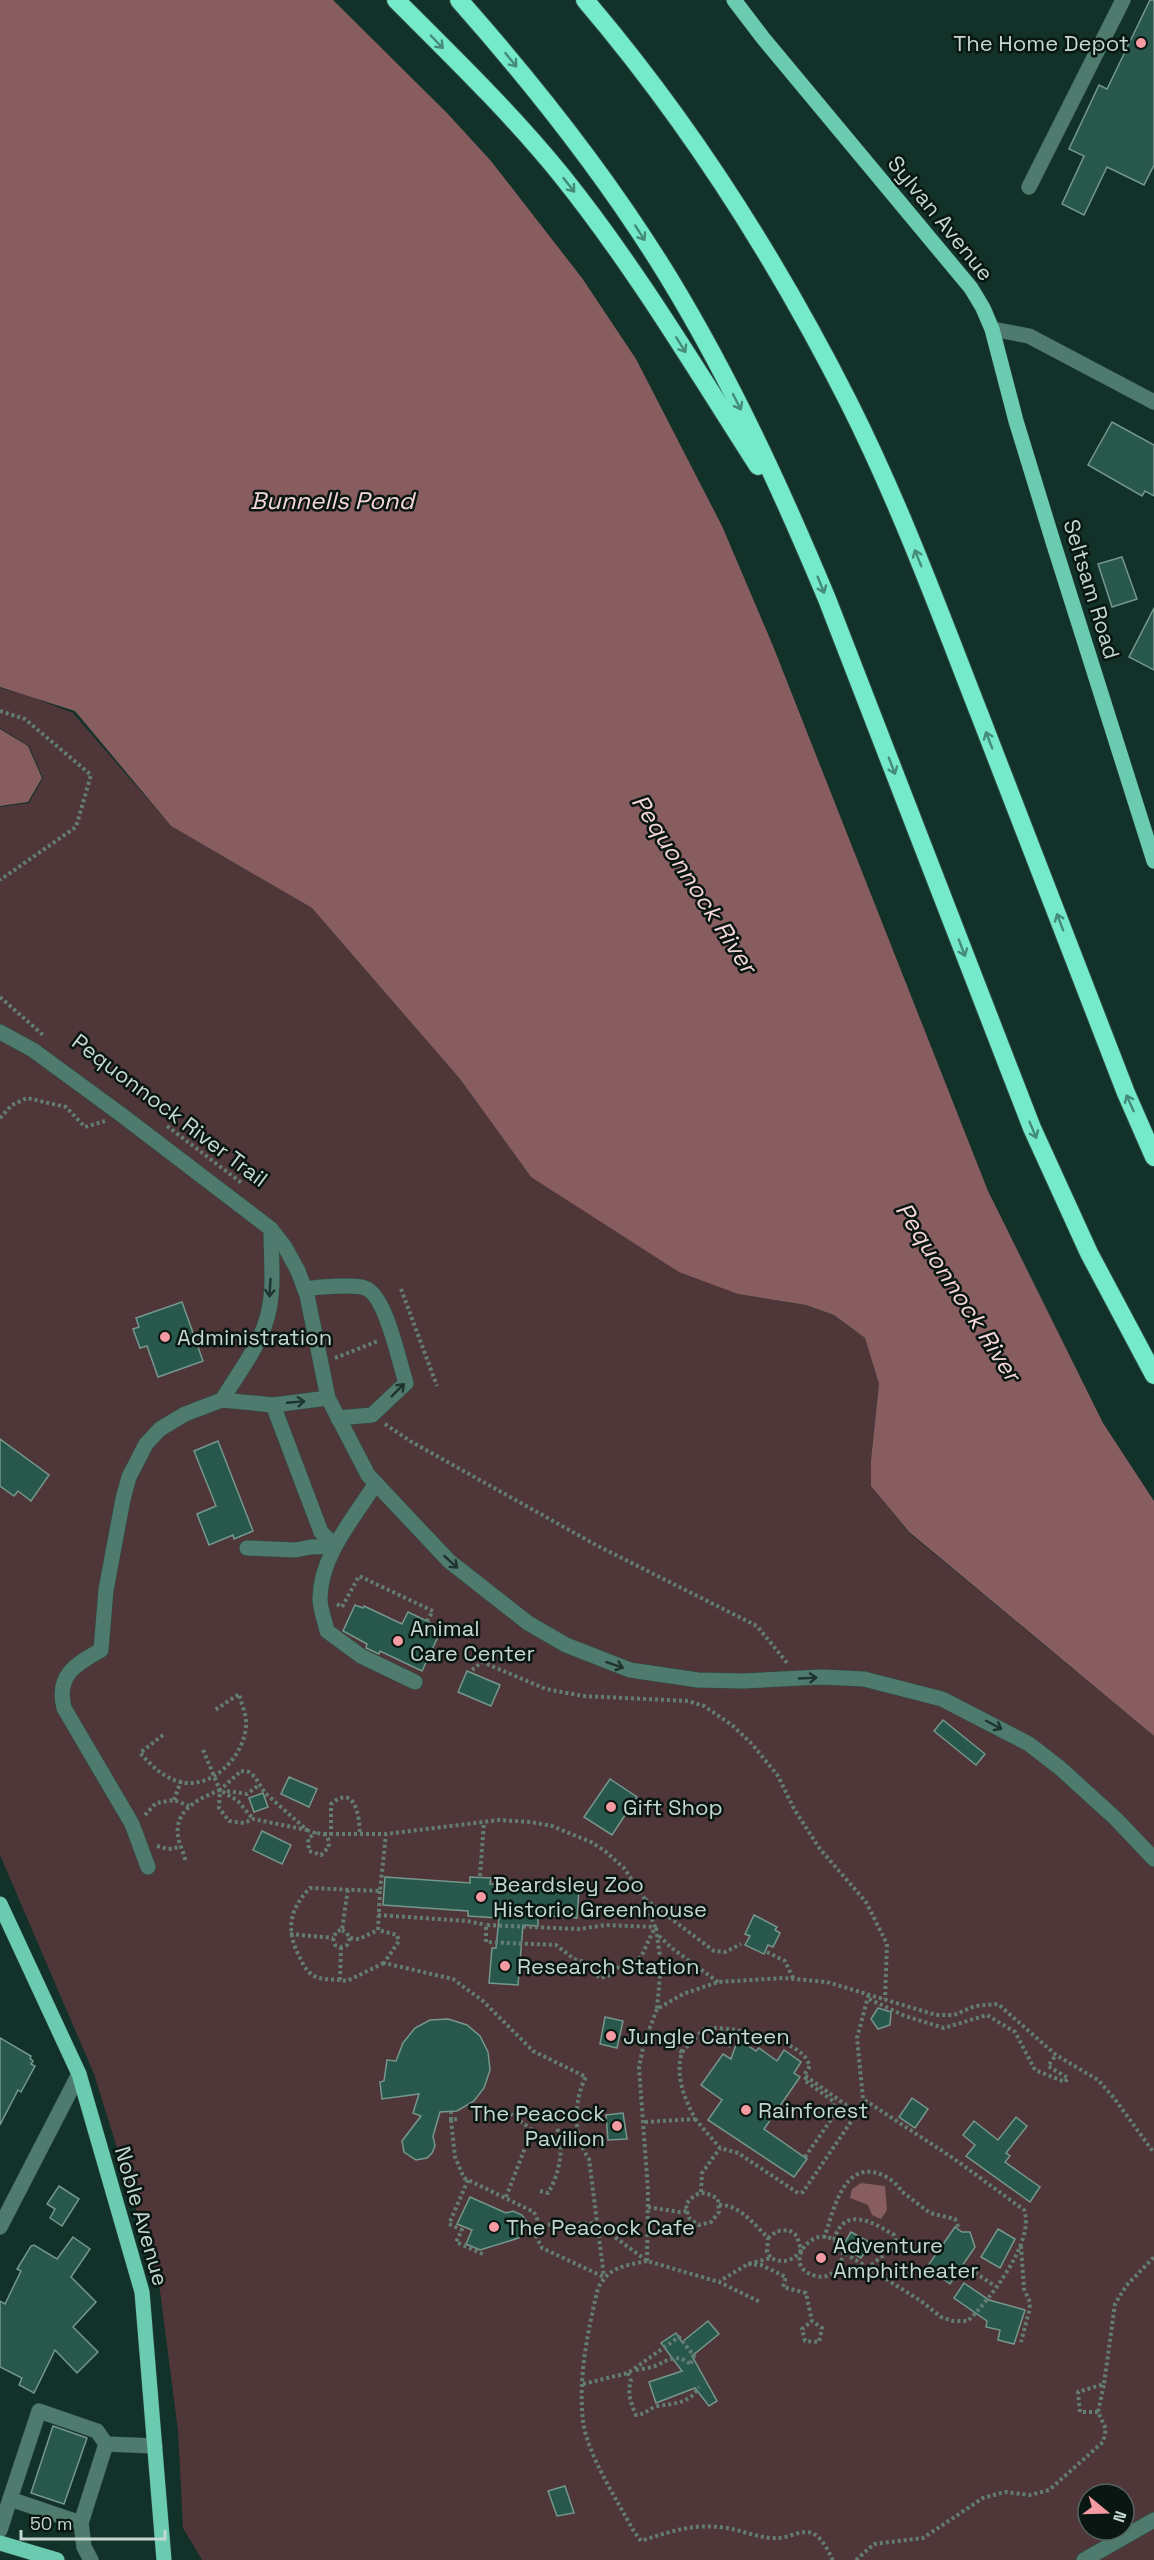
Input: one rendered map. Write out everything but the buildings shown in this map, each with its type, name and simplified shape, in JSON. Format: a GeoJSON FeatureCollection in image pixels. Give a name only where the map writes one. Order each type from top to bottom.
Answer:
{"type":"FeatureCollection","features":[{"type":"Feature","properties":{"kind":"highway"},"geometry":{"type":"LineString","coordinates":[[396,0],[516,123],[596,221],[667,322],[798,530]]}},
{"type":"Feature","properties":{"kind":"highway"},"geometry":{"type":"LineString","coordinates":[[459,0],[502,49],[590,160],[669,278],[738,402],[798,530],[1041,1150],[1089,1253],[1154,1375]]}},
{"type":"Feature","properties":{"kind":"highway"},"geometry":{"type":"LineString","coordinates":[[585,0],[639,67],[716,174],[787,288],[849,403],[882,472],[928,582],[1126,1093],[1154,1157]]}},
{"type":"Feature","properties":{"kind":"main road","name":"Sylvan Avenue"},"geometry":{"type":"LineString","coordinates":[[734,0],[970,288],[983,308],[992,329]]}},
{"type":"Feature","properties":{"kind":"main road","name":"Seltsam Road"},"geometry":{"type":"LineString","coordinates":[[992,329],[1023,444],[1151,837],[1154,861]]}},
{"type":"Feature","properties":{"kind":"main road","name":"Noble Avenue"},"geometry":{"type":"LineString","coordinates":[[0,1904],[78,2074],[142,2292],[164,2560]]}},
{"type":"Feature","properties":{"kind":"main road"},"geometry":{"type":"LineString","coordinates":[[0,2543],[57,2560]]}},
{"type":"Feature","properties":{"kind":"street"},"geometry":{"type":"LineString","coordinates":[[1029,187],[1123,0]]}},
{"type":"Feature","properties":{"kind":"street"},"geometry":{"type":"LineString","coordinates":[[992,329],[1029,336],[1154,402]]}},
{"type":"Feature","properties":{"kind":"street"},"geometry":{"type":"LineString","coordinates":[[0,1032],[33,1050],[271,1229],[285,1247],[305,1289],[328,1398],[368,1475],[449,1561],[528,1623],[566,1645],[630,1670],[698,1680],[743,1681],[821,1677],[864,1679],[942,1699],[1029,1744],[1060,1768],[1116,1819],[1154,1859]]}},
{"type":"Feature","properties":{"kind":"street"},"geometry":{"type":"LineString","coordinates":[[222,1400],[259,1338],[267,1318],[271,1290],[271,1229]]}},
{"type":"Feature","properties":{"kind":"street"},"geometry":{"type":"LineString","coordinates":[[305,1289],[320,1286],[365,1288],[379,1300],[406,1383],[372,1415],[338,1418]]}},
{"type":"Feature","properties":{"kind":"street"},"geometry":{"type":"LineString","coordinates":[[148,1867],[132,1824],[64,1708],[60,1691],[66,1676],[76,1664],[101,1650],[106,1590],[114,1546],[123,1499],[137,1457],[160,1429],[185,1414],[222,1400],[273,1405],[328,1398]]}},
{"type":"Feature","properties":{"kind":"street"},"geometry":{"type":"LineString","coordinates":[[273,1405],[321,1532],[335,1546]]}},
{"type":"Feature","properties":{"kind":"street"},"geometry":{"type":"LineString","coordinates":[[376,1483],[335,1546],[325,1568],[321,1595],[327,1631],[361,1656],[415,1682]]}},
{"type":"Feature","properties":{"kind":"street"},"geometry":{"type":"LineString","coordinates":[[247,1548],[295,1550],[335,1546]]}},
{"type":"Feature","properties":{"kind":"street"},"geometry":{"type":"LineString","coordinates":[[0,2227],[78,2074]]}},
{"type":"Feature","properties":{"kind":"street"},"geometry":{"type":"LineString","coordinates":[[0,2530],[39,2411],[97,2431],[106,2444]]}},
{"type":"Feature","properties":{"kind":"street"},"geometry":{"type":"LineString","coordinates":[[106,2444],[154,2446]]}},
{"type":"Feature","properties":{"kind":"street"},"geometry":{"type":"LineString","coordinates":[[91,2560],[84,2547],[81,2523],[106,2444]]}},
{"type":"Feature","properties":{"kind":"street"},"geometry":{"type":"LineString","coordinates":[[10,2499],[81,2523]]}},
{"type":"Feature","properties":{"kind":"street"},"geometry":{"type":"LineString","coordinates":[[1084,2560],[1154,2520]]}},
{"type":"Feature","properties":{"kind":"path"},"geometry":{"type":"LineString","coordinates":[[0,711],[25,719],[91,775],[76,827],[0,880]]}},
{"type":"Feature","properties":{"kind":"path","name":"Pequonnock River Trail"},"geometry":{"type":"LineString","coordinates":[[0,997],[47,1038]]}},
{"type":"Feature","properties":{"kind":"path"},"geometry":{"type":"LineString","coordinates":[[0,1118],[12,1105],[27,1098],[66,1107],[85,1127],[123,1116]]}},
{"type":"Feature","properties":{"kind":"path","name":"Pequonnock River Trail"},"geometry":{"type":"LineString","coordinates":[[166,1125],[247,1187]]}},
{"type":"Feature","properties":{"kind":"path"},"geometry":{"type":"LineString","coordinates":[[401,1289],[437,1386]]}},
{"type":"Feature","properties":{"kind":"path"},"geometry":{"type":"LineString","coordinates":[[332,1348],[336,1369]]}},
{"type":"Feature","properties":{"kind":"path"},"geometry":{"type":"LineString","coordinates":[[372,1415],[410,1441],[596,1545],[757,1626],[789,1664]]}},
{"type":"Feature","properties":{"kind":"path"},"geometry":{"type":"LineString","coordinates":[[321,1595],[342,1607],[359,1576],[433,1611],[427,1621]]}},
{"type":"Feature","properties":{"kind":"path"},"geometry":{"type":"LineString","coordinates":[[472,1670],[482,1662],[546,1689],[610,1698],[645,1697],[688,1701],[704,1706],[732,1725],[752,1744],[778,1776],[794,1809],[820,1849],[866,1902],[887,1944],[885,1999]]}},
{"type":"Feature","properties":{"kind":"path"},"geometry":{"type":"LineString","coordinates":[[778,1665],[799,1664]]}},
{"type":"Feature","properties":{"kind":"path"},"geometry":{"type":"LineString","coordinates":[[163,1735],[140,1753],[158,1773],[187,1783],[214,1774],[233,1760],[243,1742],[247,1720],[239,1694],[215,1710]]}},
{"type":"Feature","properties":{"kind":"path"},"geometry":{"type":"LineString","coordinates":[[203,1750],[220,1790],[219,1808],[228,1821],[244,1823],[253,1819],[331,1835],[386,1834],[499,1820],[531,1822],[572,1833],[605,1851],[624,1868],[644,1898],[658,1936],[661,1964],[657,2008],[639,2067],[645,2122],[647,2261]]}},
{"type":"Feature","properties":{"kind":"path"},"geometry":{"type":"LineString","coordinates":[[185,1860],[178,1830],[180,1820],[189,1806],[220,1790],[241,1771],[249,1772],[255,1777],[265,1793],[307,1830]]}},
{"type":"Feature","properties":{"kind":"path"},"geometry":{"type":"LineString","coordinates":[[174,1800],[181,1781]]}},
{"type":"Feature","properties":{"kind":"path"},"geometry":{"type":"LineString","coordinates":[[220,1790],[247,1794],[260,1785]]}},
{"type":"Feature","properties":{"kind":"path"},"geometry":{"type":"LineString","coordinates":[[220,1790],[246,1807],[253,1819]]}},
{"type":"Feature","properties":{"kind":"path"},"geometry":{"type":"LineString","coordinates":[[331,1835],[331,1804],[343,1798],[356,1805],[359,1813],[360,1834]]}},
{"type":"Feature","properties":{"kind":"path"},"geometry":{"type":"LineString","coordinates":[[156,1803],[174,1800],[189,1806]]}},
{"type":"Feature","properties":{"kind":"path"},"geometry":{"type":"LineString","coordinates":[[480,1875],[484,1822]]}},
{"type":"Feature","properties":{"kind":"path"},"geometry":{"type":"LineString","coordinates":[[315,1833],[307,1843],[309,1851],[317,1855],[326,1852],[329,1847],[328,1839],[324,1834]]}},
{"type":"Feature","properties":{"kind":"path"},"geometry":{"type":"LineString","coordinates":[[378,1930],[386,1834]]}},
{"type":"Feature","properties":{"kind":"path"},"geometry":{"type":"LineString","coordinates":[[342,1930],[350,1938],[359,1939],[378,1930],[394,1933],[399,1937],[396,1948],[384,1963],[347,1981],[324,1979],[310,1973],[304,1966],[290,1934],[294,1910],[299,1898],[310,1888],[380,1891]]}},
{"type":"Feature","properties":{"kind":"path"},"geometry":{"type":"LineString","coordinates":[[342,1930],[348,1888]]}},
{"type":"Feature","properties":{"kind":"path"},"geometry":{"type":"LineString","coordinates":[[644,1898],[714,1951],[725,1952],[741,1944]]}},
{"type":"Feature","properties":{"kind":"path"},"geometry":{"type":"LineString","coordinates":[[378,1915],[467,1921],[486,1925],[579,1929],[606,1925],[655,1927]]}},
{"type":"Feature","properties":{"kind":"path"},"geometry":{"type":"LineString","coordinates":[[486,1925],[486,1942],[556,1945],[574,1959],[588,1963],[594,1974],[601,1978],[608,1976],[621,1965],[631,1963],[641,1957],[655,1927]]}},
{"type":"Feature","properties":{"kind":"path"},"geometry":{"type":"LineString","coordinates":[[342,1930],[337,1931],[333,1938],[335,1945],[341,1947],[347,1945],[350,1938]]}},
{"type":"Feature","properties":{"kind":"path"},"geometry":{"type":"LineString","coordinates":[[290,1934],[333,1938]]}},
{"type":"Feature","properties":{"kind":"path"},"geometry":{"type":"LineString","coordinates":[[658,1936],[718,1982]]}},
{"type":"Feature","properties":{"kind":"path"},"geometry":{"type":"LineString","coordinates":[[340,1980],[341,1947]]}},
{"type":"Feature","properties":{"kind":"path"},"geometry":{"type":"LineString","coordinates":[[767,1952],[785,1961],[793,1978]]}},
{"type":"Feature","properties":{"kind":"path"},"geometry":{"type":"LineString","coordinates":[[384,1963],[453,1979],[483,2001],[532,2051],[586,2077],[580,2088],[576,2110],[582,2150],[589,2159],[604,2277]]}},
{"type":"Feature","properties":{"kind":"path"},"geometry":{"type":"LineString","coordinates":[[657,2008],[683,1994],[718,1982],[793,1978],[827,1982],[936,2015],[954,2015],[975,2006],[998,2004],[1056,2055],[1098,2080],[1154,2153]]}},
{"type":"Feature","properties":{"kind":"path"},"geometry":{"type":"LineString","coordinates":[[869,1996],[905,2016],[944,2028],[987,2015],[1015,2032],[1035,2070],[1046,2075],[1051,2074],[1065,2082],[1068,2078],[1048,2066],[1056,2055]]}},
{"type":"Feature","properties":{"kind":"path"},"geometry":{"type":"LineString","coordinates":[[857,2113],[804,2075],[810,2066],[802,2053],[787,2044],[762,2038],[748,2030],[704,2028],[682,2052],[679,2063],[679,2079],[695,2118],[720,2148],[738,2153],[798,2193],[803,2192],[857,2113],[863,2099],[857,2038],[869,1996]]}},
{"type":"Feature","properties":{"kind":"path"},"geometry":{"type":"LineString","coordinates":[[722,2030],[723,2041],[731,2046]]}},
{"type":"Feature","properties":{"kind":"path"},"geometry":{"type":"LineString","coordinates":[[649,2031],[682,2052]]}},
{"type":"Feature","properties":{"kind":"path"},"geometry":{"type":"LineString","coordinates":[[805,2157],[835,2114],[833,2100],[804,2080],[807,2077]]}},
{"type":"Feature","properties":{"kind":"path"},"geometry":{"type":"LineString","coordinates":[[787,2262],[795,2258],[812,2239],[834,2240],[843,2253],[921,2301],[942,2317],[968,2321],[995,2286],[1020,2246],[1027,2227],[1024,2210],[953,2158],[863,2099]]}},
{"type":"Feature","properties":{"kind":"path"},"geometry":{"type":"LineString","coordinates":[[451,2112],[454,2120],[455,2157],[464,2178],[534,2211],[537,2218],[536,2236],[542,2248],[604,2277]]}},
{"type":"Feature","properties":{"kind":"path"},"geometry":{"type":"LineString","coordinates":[[511,2114],[551,2144],[560,2146]]}},
{"type":"Feature","properties":{"kind":"path"},"geometry":{"type":"LineString","coordinates":[[645,2122],[695,2118]]}},
{"type":"Feature","properties":{"kind":"path"},"geometry":{"type":"LineString","coordinates":[[540,2191],[548,2193],[555,2183],[559,2169],[560,2134],[557,2127]]}},
{"type":"Feature","properties":{"kind":"path"},"geometry":{"type":"LineString","coordinates":[[506,2197],[532,2130]]}},
{"type":"Feature","properties":{"kind":"path"},"geometry":{"type":"LineString","coordinates":[[560,2134],[579,2132]]}},
{"type":"Feature","properties":{"kind":"path"},"geometry":{"type":"LineString","coordinates":[[701,2192],[702,2173],[720,2148]]}},
{"type":"Feature","properties":{"kind":"path"},"geometry":{"type":"LineString","coordinates":[[824,2238],[839,2192],[858,2174],[871,2172],[892,2181],[901,2192],[930,2213],[955,2219],[959,2229]]}},
{"type":"Feature","properties":{"kind":"path"},"geometry":{"type":"LineString","coordinates":[[468,2180],[449,2224],[462,2229],[456,2242],[485,2255]]}},
{"type":"Feature","properties":{"kind":"path"},"geometry":{"type":"LineString","coordinates":[[701,2192],[706,2192],[718,2199],[720,2205],[719,2212],[711,2222],[699,2225],[689,2218],[686,2204],[694,2194],[701,2192]]}},
{"type":"Feature","properties":{"kind":"path"},"geometry":{"type":"LineString","coordinates":[[720,2205],[728,2204],[739,2211],[768,2238]]}},
{"type":"Feature","properties":{"kind":"path"},"geometry":{"type":"LineString","coordinates":[[648,2207],[679,2212],[687,2211]]}},
{"type":"Feature","properties":{"kind":"path"},"geometry":{"type":"LineString","coordinates":[[834,2240],[842,2225],[848,2220],[857,2219],[878,2225],[894,2235],[897,2244],[893,2249],[867,2268]]}},
{"type":"Feature","properties":{"kind":"path"},"geometry":{"type":"LineString","coordinates":[[536,2225],[596,2223],[647,2261],[719,2282],[760,2302]]}},
{"type":"Feature","properties":{"kind":"path"},"geometry":{"type":"LineString","coordinates":[[771,2258],[767,2252],[768,2238],[777,2231],[789,2230],[796,2235],[801,2250],[799,2259],[802,2267]]}},
{"type":"Feature","properties":{"kind":"path"},"geometry":{"type":"LineString","coordinates":[[1020,2246],[1024,2289],[1030,2308],[1021,2342]]}},
{"type":"Feature","properties":{"kind":"path"},"geometry":{"type":"LineString","coordinates":[[719,2282],[748,2264],[771,2258],[802,2267],[817,2277],[831,2275],[840,2265],[843,2253]]}},
{"type":"Feature","properties":{"kind":"path"},"geometry":{"type":"LineString","coordinates":[[856,2560],[874,2544],[923,2538],[983,2498],[1005,2492],[1030,2495],[1049,2490],[1103,2442],[1106,2429],[1098,2412],[1115,2304],[1126,2286],[1154,2257]]}},
{"type":"Feature","properties":{"kind":"path"},"geometry":{"type":"LineString","coordinates":[[647,2261],[613,2269],[604,2277],[598,2288],[583,2384],[583,2422],[594,2455],[641,2541],[686,2527],[726,2528],[773,2538],[808,2532],[815,2534],[823,2542],[833,2560]]}},
{"type":"Feature","properties":{"kind":"path"},"geometry":{"type":"LineString","coordinates":[[748,2264],[769,2268],[786,2277],[783,2287],[806,2293],[812,2320],[822,2328],[819,2342],[805,2341],[802,2329],[812,2320]]}},
{"type":"Feature","properties":{"kind":"path"},"geometry":{"type":"LineString","coordinates":[[965,2266],[995,2286]]}},
{"type":"Feature","properties":{"kind":"path"},"geometry":{"type":"LineString","coordinates":[[583,2384],[652,2367],[672,2358],[680,2357],[690,2365],[694,2356],[679,2337],[630,2372]]}},
{"type":"Feature","properties":{"kind":"path"},"geometry":{"type":"LineString","coordinates":[[630,2372],[630,2401],[636,2415],[642,2415],[658,2406],[682,2403],[699,2387]]}},
{"type":"Feature","properties":{"kind":"path"},"geometry":{"type":"LineString","coordinates":[[1098,2412],[1080,2412],[1078,2392],[1104,2384]]}},
{"type":"Feature","properties":{"kind":"shaded area"},"geometry":{"type":"Polygon","coordinates":[[[0,688],[29,696],[73,713],[171,826],[312,908],[460,1079],[531,1177],[738,1294],[806,1305],[834,1315],[865,1338],[879,1384],[871,1460],[871,1486],[909,1533],[1154,1736],[1154,2560],[202,2560],[183,2528],[178,2431],[159,2283],[94,2074],[0,1855],[0,807],[29,803],[43,778],[29,746],[0,728],[0,688]]]}},
{"type":"Feature","properties":{"kind":"water","name":"Bunnells Pond"},"geometry":{"type":"Polygon","coordinates":[[[0,0],[333,0],[447,113],[491,161],[582,278],[636,359],[722,526],[773,646],[988,1191],[1103,1423],[1154,1501],[1154,1736],[909,1532],[871,1486],[871,1460],[879,1384],[865,1338],[834,1315],[806,1305],[738,1294],[679,1272],[531,1177],[460,1079],[312,908],[171,826],[75,711],[0,687],[0,0]]]}},
{"type":"Feature","properties":{"kind":"water"},"geometry":{"type":"Polygon","coordinates":[[[0,729],[28,746],[42,778],[28,802],[0,806],[0,729]]]}},
{"type":"Feature","properties":{"kind":"water"},"geometry":{"type":"Polygon","coordinates":[[[861,2183],[885,2186],[887,2210],[881,2219],[872,2215],[868,2205],[850,2198],[852,2189],[861,2183]]]}},
{"type":"Feature","properties":{"kind":"place","name":"The Home Depot"},"geometry":{"type":"Point","coordinates":[1141,43]}},
{"type":"Feature","properties":{"kind":"place","name":"Administration"},"geometry":{"type":"Point","coordinates":[165,1337]}},
{"type":"Feature","properties":{"kind":"place","name":"Animal Care Center"},"geometry":{"type":"Point","coordinates":[398,1641]}},
{"type":"Feature","properties":{"kind":"place","name":"Gift Shop"},"geometry":{"type":"Point","coordinates":[611,1807]}},
{"type":"Feature","properties":{"kind":"place","name":"Beardsley Zoo Historic Greenhouse"},"geometry":{"type":"Point","coordinates":[481,1897]}},
{"type":"Feature","properties":{"kind":"place","name":"Research Station"},"geometry":{"type":"Point","coordinates":[505,1966]}},
{"type":"Feature","properties":{"kind":"place","name":"Jungle Canteen"},"geometry":{"type":"Point","coordinates":[611,2036]}},
{"type":"Feature","properties":{"kind":"place","name":"Rainforest"},"geometry":{"type":"Point","coordinates":[746,2110]}},
{"type":"Feature","properties":{"kind":"place","name":"The Peacock Pavilion"},"geometry":{"type":"Point","coordinates":[617,2126]}},
{"type":"Feature","properties":{"kind":"place","name":"The Peacock Cafe"},"geometry":{"type":"Point","coordinates":[494,2227]}},
{"type":"Feature","properties":{"kind":"place","name":"Adventure Amphitheater"},"geometry":{"type":"Point","coordinates":[821,2258]}},
{"type":"Feature","properties":{"kind":"water label","name":"Pequonnock River"},"geometry":{"type":"Point","coordinates":[694,884]}},
{"type":"Feature","properties":{"kind":"water label","name":"Pequonnock River"},"geometry":{"type":"Point","coordinates":[958,1292]}}]}
